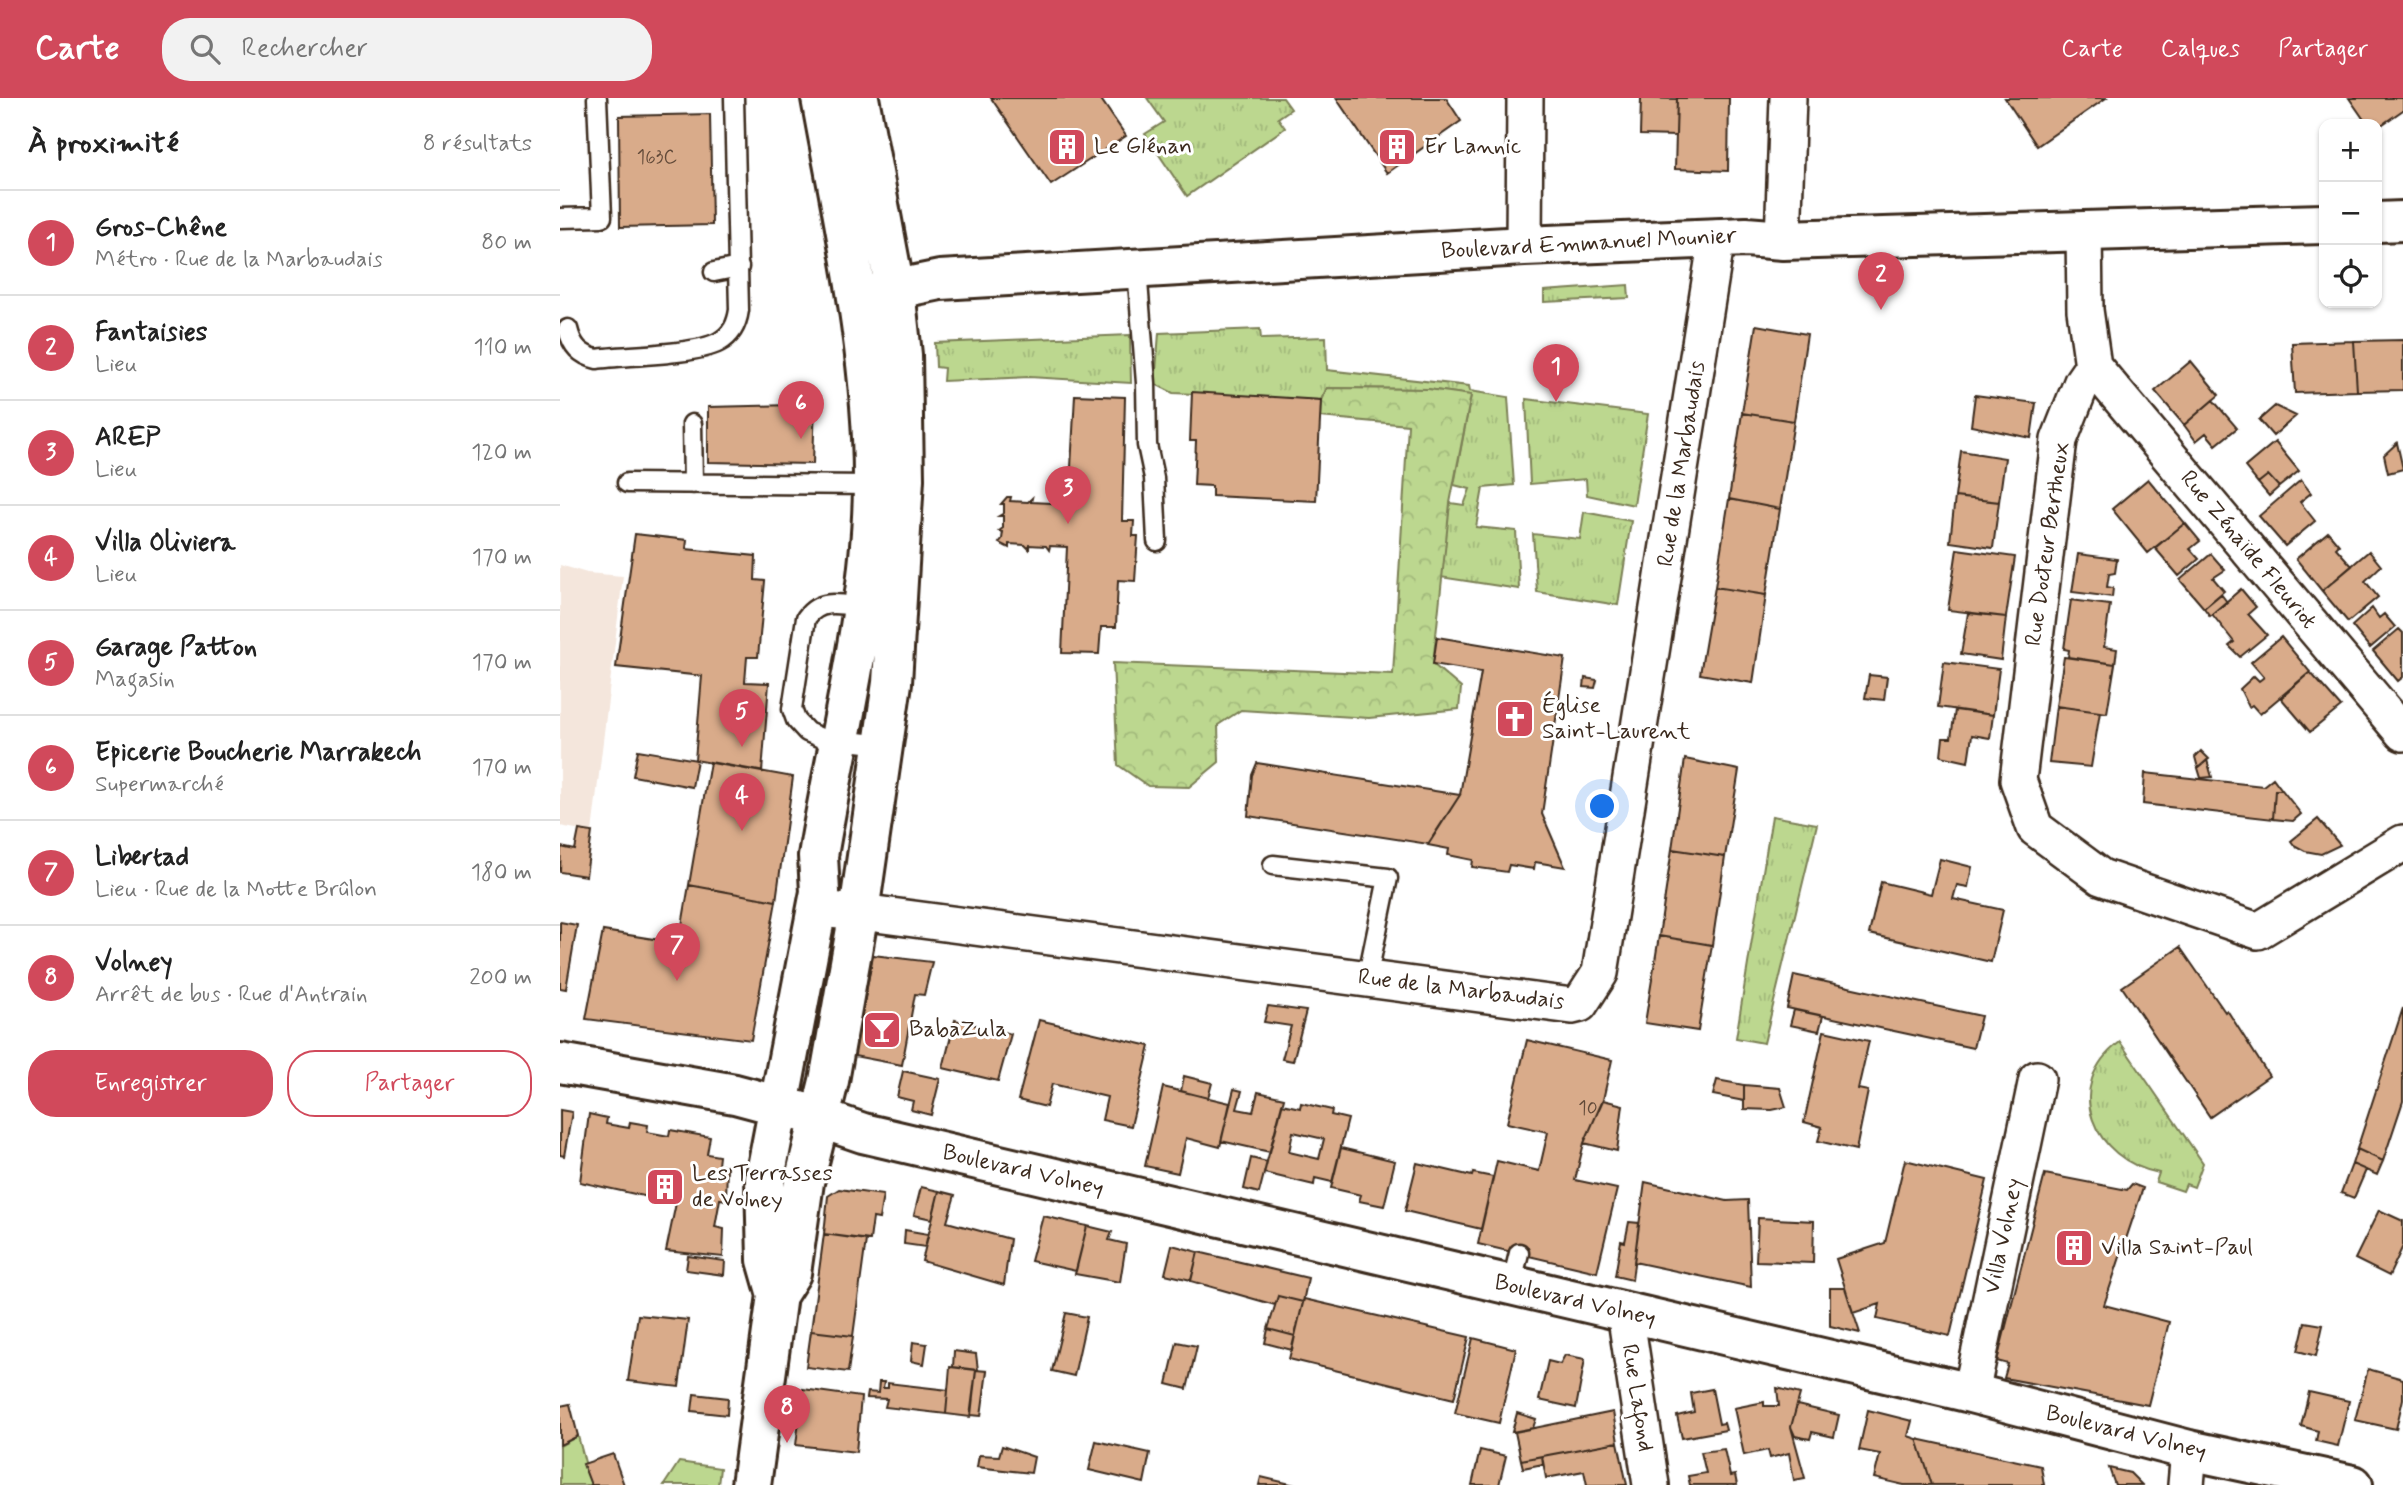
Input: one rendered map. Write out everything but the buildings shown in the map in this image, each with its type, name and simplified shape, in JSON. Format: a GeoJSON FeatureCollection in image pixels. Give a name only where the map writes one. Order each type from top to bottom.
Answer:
{"type":"FeatureCollection","features":[{"type":"Feature","properties":{"kind":"main road"},"geometry":{"type":"LineString","coordinates":[[821,98],[856,298],[868,389],[888,485]]}},
{"type":"Feature","properties":{"kind":"main road"},"geometry":{"type":"LineString","coordinates":[[798,1112],[859,912],[884,745],[879,609],[888,485],[902,355],[895,290],[859,98]]}},
{"type":"Feature","properties":{"kind":"main road"},"geometry":{"type":"LineString","coordinates":[[2382,222],[2403,221]]}},
{"type":"Feature","properties":{"kind":"main road","name":"Boulevard Emmanuel Mounier"},"geometry":{"type":"LineString","coordinates":[[856,298],[940,280],[1524,246],[1717,237],[1783,240],[2319,223]]}},
{"type":"Feature","properties":{"kind":"main road"},"geometry":{"type":"LineString","coordinates":[[751,1485],[777,1295],[791,1273],[804,1182],[798,1112],[820,892],[818,856],[838,741],[879,609]]}},
{"type":"Feature","properties":{"kind":"main road","name":"Boulevard Volney"},"geometry":{"type":"LineString","coordinates":[[560,1063],[735,1094],[863,1133],[1515,1270],[1625,1312],[1967,1392],[2187,1467],[2353,1485]]}},
{"type":"Feature","properties":{"kind":"street"},"geometry":{"type":"LineString","coordinates":[[1524,246],[1525,98]]}},
{"type":"Feature","properties":{"kind":"street"},"geometry":{"type":"LineString","coordinates":[[1783,240],[1788,98]]}},
{"type":"Feature","properties":{"kind":"street"},"geometry":{"type":"LineString","coordinates":[[2084,230],[2085,310],[2093,366]]}},
{"type":"Feature","properties":{"kind":"street","name":"Rue de la Marbaudais"},"geometry":{"type":"LineString","coordinates":[[817,909],[859,912],[1572,1006],[1580,1004],[1600,973],[1717,237]]}},
{"type":"Feature","properties":{"kind":"street","name":"Rue Zénaïde Fleuriot"},"geometry":{"type":"LineString","coordinates":[[2093,366],[2403,733]]}},
{"type":"Feature","properties":{"kind":"street","name":"Rue Docteur Bertheux"},"geometry":{"type":"LineString","coordinates":[[2093,366],[2082,383],[2059,440],[2018,780],[2035,828],[2101,877],[2258,931],[2403,843]]}},
{"type":"Feature","properties":{"kind":"street","name":"Villa Volney"},"geometry":{"type":"LineString","coordinates":[[1967,1392],[1975,1374],[2037,1079]]}},
{"type":"Feature","properties":{"kind":"street","name":"Rue Lafond"},"geometry":{"type":"LineString","coordinates":[[1625,1312],[1651,1485]]}},
{"type":"Feature","properties":{"kind":"lane"},"geometry":{"type":"LineString","coordinates":[[560,218],[603,217],[597,98]]}},
{"type":"Feature","properties":{"kind":"lane"},"geometry":{"type":"LineString","coordinates":[[568,329],[577,350],[585,356],[597,359],[704,347],[719,342],[737,322],[739,267],[734,98]]}},
{"type":"Feature","properties":{"kind":"lane"},"geometry":{"type":"LineString","coordinates":[[714,272],[739,267]]}},
{"type":"Feature","properties":{"kind":"lane"},"geometry":{"type":"LineString","coordinates":[[1137,269],[1146,383],[1147,445],[1154,478],[1157,541]]}},
{"type":"Feature","properties":{"kind":"lane"},"geometry":{"type":"LineString","coordinates":[[692,424],[693,484]]}},
{"type":"Feature","properties":{"kind":"lane"},"geometry":{"type":"LineString","coordinates":[[627,483],[888,485]]}},
{"type":"Feature","properties":{"kind":"lane"},"geometry":{"type":"LineString","coordinates":[[879,609],[825,604],[813,609],[806,618],[792,709],[796,720],[807,732],[838,741],[884,745]]}},
{"type":"Feature","properties":{"kind":"lane"},"geometry":{"type":"LineString","coordinates":[[1273,865],[1388,878],[1367,979]]}},
{"type":"Feature","properties":{"kind":"shaded area"},"geometry":{"type":"Polygon","coordinates":[[[560,565],[587,573],[623,576],[592,832],[560,826],[560,565]]]}},
{"type":"Feature","properties":{"kind":"green space"},"geometry":{"type":"Polygon","coordinates":[[[1147,98],[1283,98],[1291,109],[1278,118],[1285,128],[1187,196],[1145,134],[1164,122],[1147,98]]]}},
{"type":"Feature","properties":{"kind":"green space"},"geometry":{"type":"Polygon","coordinates":[[[1628,285],[1629,298],[1544,302],[1544,291],[1628,285]]]}},
{"type":"Feature","properties":{"kind":"green space"},"geometry":{"type":"Polygon","coordinates":[[[1260,329],[1261,339],[1326,337],[1327,370],[1469,386],[1470,391],[1508,397],[1514,485],[1483,488],[1476,527],[1516,531],[1519,589],[1440,577],[1450,503],[1464,505],[1470,489],[1454,485],[1471,395],[1428,389],[1327,388],[1321,400],[1173,393],[1155,384],[1159,333],[1260,329]]]}},
{"type":"Feature","properties":{"kind":"green space"},"geometry":{"type":"Polygon","coordinates":[[[1130,335],[1131,383],[1029,377],[943,381],[944,368],[936,367],[935,343],[1130,335]]]}},
{"type":"Feature","properties":{"kind":"green space"},"geometry":{"type":"Polygon","coordinates":[[[1327,388],[1428,389],[1471,395],[1450,503],[1433,664],[1461,688],[1459,709],[1369,718],[1241,710],[1218,725],[1219,762],[1189,787],[1148,786],[1118,765],[1113,663],[1393,674],[1408,425],[1320,417],[1321,400],[1327,388]]]}},
{"type":"Feature","properties":{"kind":"green space"},"geometry":{"type":"Polygon","coordinates":[[[1526,399],[1648,414],[1634,505],[1587,495],[1586,479],[1530,484],[1526,399]]]}},
{"type":"Feature","properties":{"kind":"green space"},"geometry":{"type":"Polygon","coordinates":[[[1584,512],[1631,521],[1618,605],[1537,592],[1533,534],[1580,539],[1584,512]]]}},
{"type":"Feature","properties":{"kind":"green space"},"geometry":{"type":"Polygon","coordinates":[[[1772,816],[1817,824],[1764,1043],[1736,1038],[1772,816]]]}},
{"type":"Feature","properties":{"kind":"green space"},"geometry":{"type":"Polygon","coordinates":[[[2120,1042],[2203,1163],[2194,1187],[2186,1184],[2183,1191],[2156,1182],[2159,1173],[2136,1165],[2117,1153],[2102,1137],[2093,1119],[2089,1099],[2092,1079],[2102,1060],[2120,1042]]]}},
{"type":"Feature","properties":{"kind":"green space"},"geometry":{"type":"Polygon","coordinates":[[[578,1436],[591,1485],[560,1485],[560,1446],[578,1436]]]}},
{"type":"Feature","properties":{"kind":"green space"},"geometry":{"type":"Polygon","coordinates":[[[679,1462],[720,1468],[718,1485],[664,1485],[679,1462]]]}},
{"type":"Feature","properties":{"kind":"place","name":"Le Glénan"},"geometry":{"type":"Point","coordinates":[1067,147]}},
{"type":"Feature","properties":{"kind":"place","name":"Er Lannic"},"geometry":{"type":"Point","coordinates":[1397,147]}},
{"type":"Feature","properties":{"kind":"place","name":"Fantaisies"},"geometry":{"type":"Point","coordinates":[1881,310]}},
{"type":"Feature","properties":{"kind":"place","name":"Gros-Chêne"},"geometry":{"type":"Point","coordinates":[1556,402]}},
{"type":"Feature","properties":{"kind":"place","name":"Epicerie Boucherie Marrakech"},"geometry":{"type":"Point","coordinates":[801,439]}},
{"type":"Feature","properties":{"kind":"place","name":"AREP"},"geometry":{"type":"Point","coordinates":[1068,524]}},
{"type":"Feature","properties":{"kind":"place","name":"Église Saint-Laurent"},"geometry":{"type":"Point","coordinates":[1515,719]}},
{"type":"Feature","properties":{"kind":"place","name":"Garage Patton"},"geometry":{"type":"Point","coordinates":[742,747]}},
{"type":"Feature","properties":{"kind":"place","name":"Villa Oliviera"},"geometry":{"type":"Point","coordinates":[742,831]}},
{"type":"Feature","properties":{"kind":"place","name":"Libertad"},"geometry":{"type":"Point","coordinates":[677,981]}},
{"type":"Feature","properties":{"kind":"place","name":"BabaZula"},"geometry":{"type":"Point","coordinates":[882,1030]}},
{"type":"Feature","properties":{"kind":"place","name":"Les Terrasses de Volney"},"geometry":{"type":"Point","coordinates":[665,1187]}},
{"type":"Feature","properties":{"kind":"place","name":"Villa Saint-Paul"},"geometry":{"type":"Point","coordinates":[2074,1248]}},
{"type":"Feature","properties":{"kind":"place","name":"Volney"},"geometry":{"type":"Point","coordinates":[787,1443]}}]}
